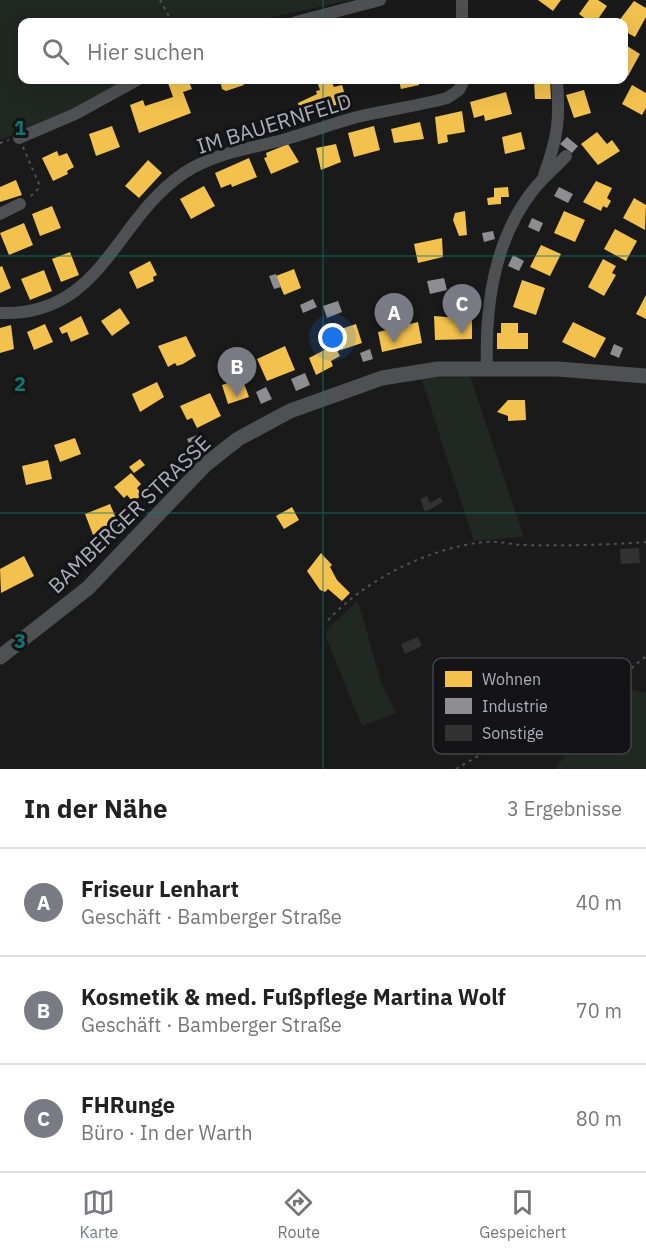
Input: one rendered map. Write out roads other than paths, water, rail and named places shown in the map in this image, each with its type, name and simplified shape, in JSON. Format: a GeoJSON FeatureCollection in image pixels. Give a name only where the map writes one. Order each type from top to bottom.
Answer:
{"type":"FeatureCollection","features":[{"type":"Feature","properties":{"kind":"street"},"geometry":{"type":"LineString","coordinates":[[311,18],[380,0]]}},
{"type":"Feature","properties":{"kind":"street"},"geometry":{"type":"LineString","coordinates":[[462,0],[462,18]]}},
{"type":"Feature","properties":{"kind":"street"},"geometry":{"type":"LineString","coordinates":[[19,138],[75,114],[130,84]]}},
{"type":"Feature","properties":{"kind":"street","name":"IM BAUERNFELD"},"geometry":{"type":"LineString","coordinates":[[0,313],[19,313],[46,306],[66,298],[85,285],[110,258],[147,206],[170,183],[203,163],[357,117],[447,98],[459,90],[462,84]]}},
{"type":"Feature","properties":{"kind":"street"},"geometry":{"type":"LineString","coordinates":[[541,182],[556,140],[560,119],[557,84]]}},
{"type":"Feature","properties":{"kind":"street"},"geometry":{"type":"LineString","coordinates":[[487,367],[486,328],[497,264],[509,231],[541,182],[566,156]]}},
{"type":"Feature","properties":{"kind":"street"},"geometry":{"type":"LineString","coordinates":[[0,214],[20,204]]}},
{"type":"Feature","properties":{"kind":"street","name":"BAMBERGER STRASSE"},"geometry":{"type":"LineString","coordinates":[[0,657],[88,588],[205,465],[262,425],[321,398],[382,378],[438,369],[487,367],[558,369],[646,376]]}},
{"type":"Feature","properties":{"kind":"place","name":"FHRunge"},"geometry":{"type":"Point","coordinates":[462,334]}},
{"type":"Feature","properties":{"kind":"place","name":"Friseur Lenhart"},"geometry":{"type":"Point","coordinates":[394,343]}},
{"type":"Feature","properties":{"kind":"place","name":"Kosmetik & med. Fußpflege Martina Wolf"},"geometry":{"type":"Point","coordinates":[237,397]}}]}
